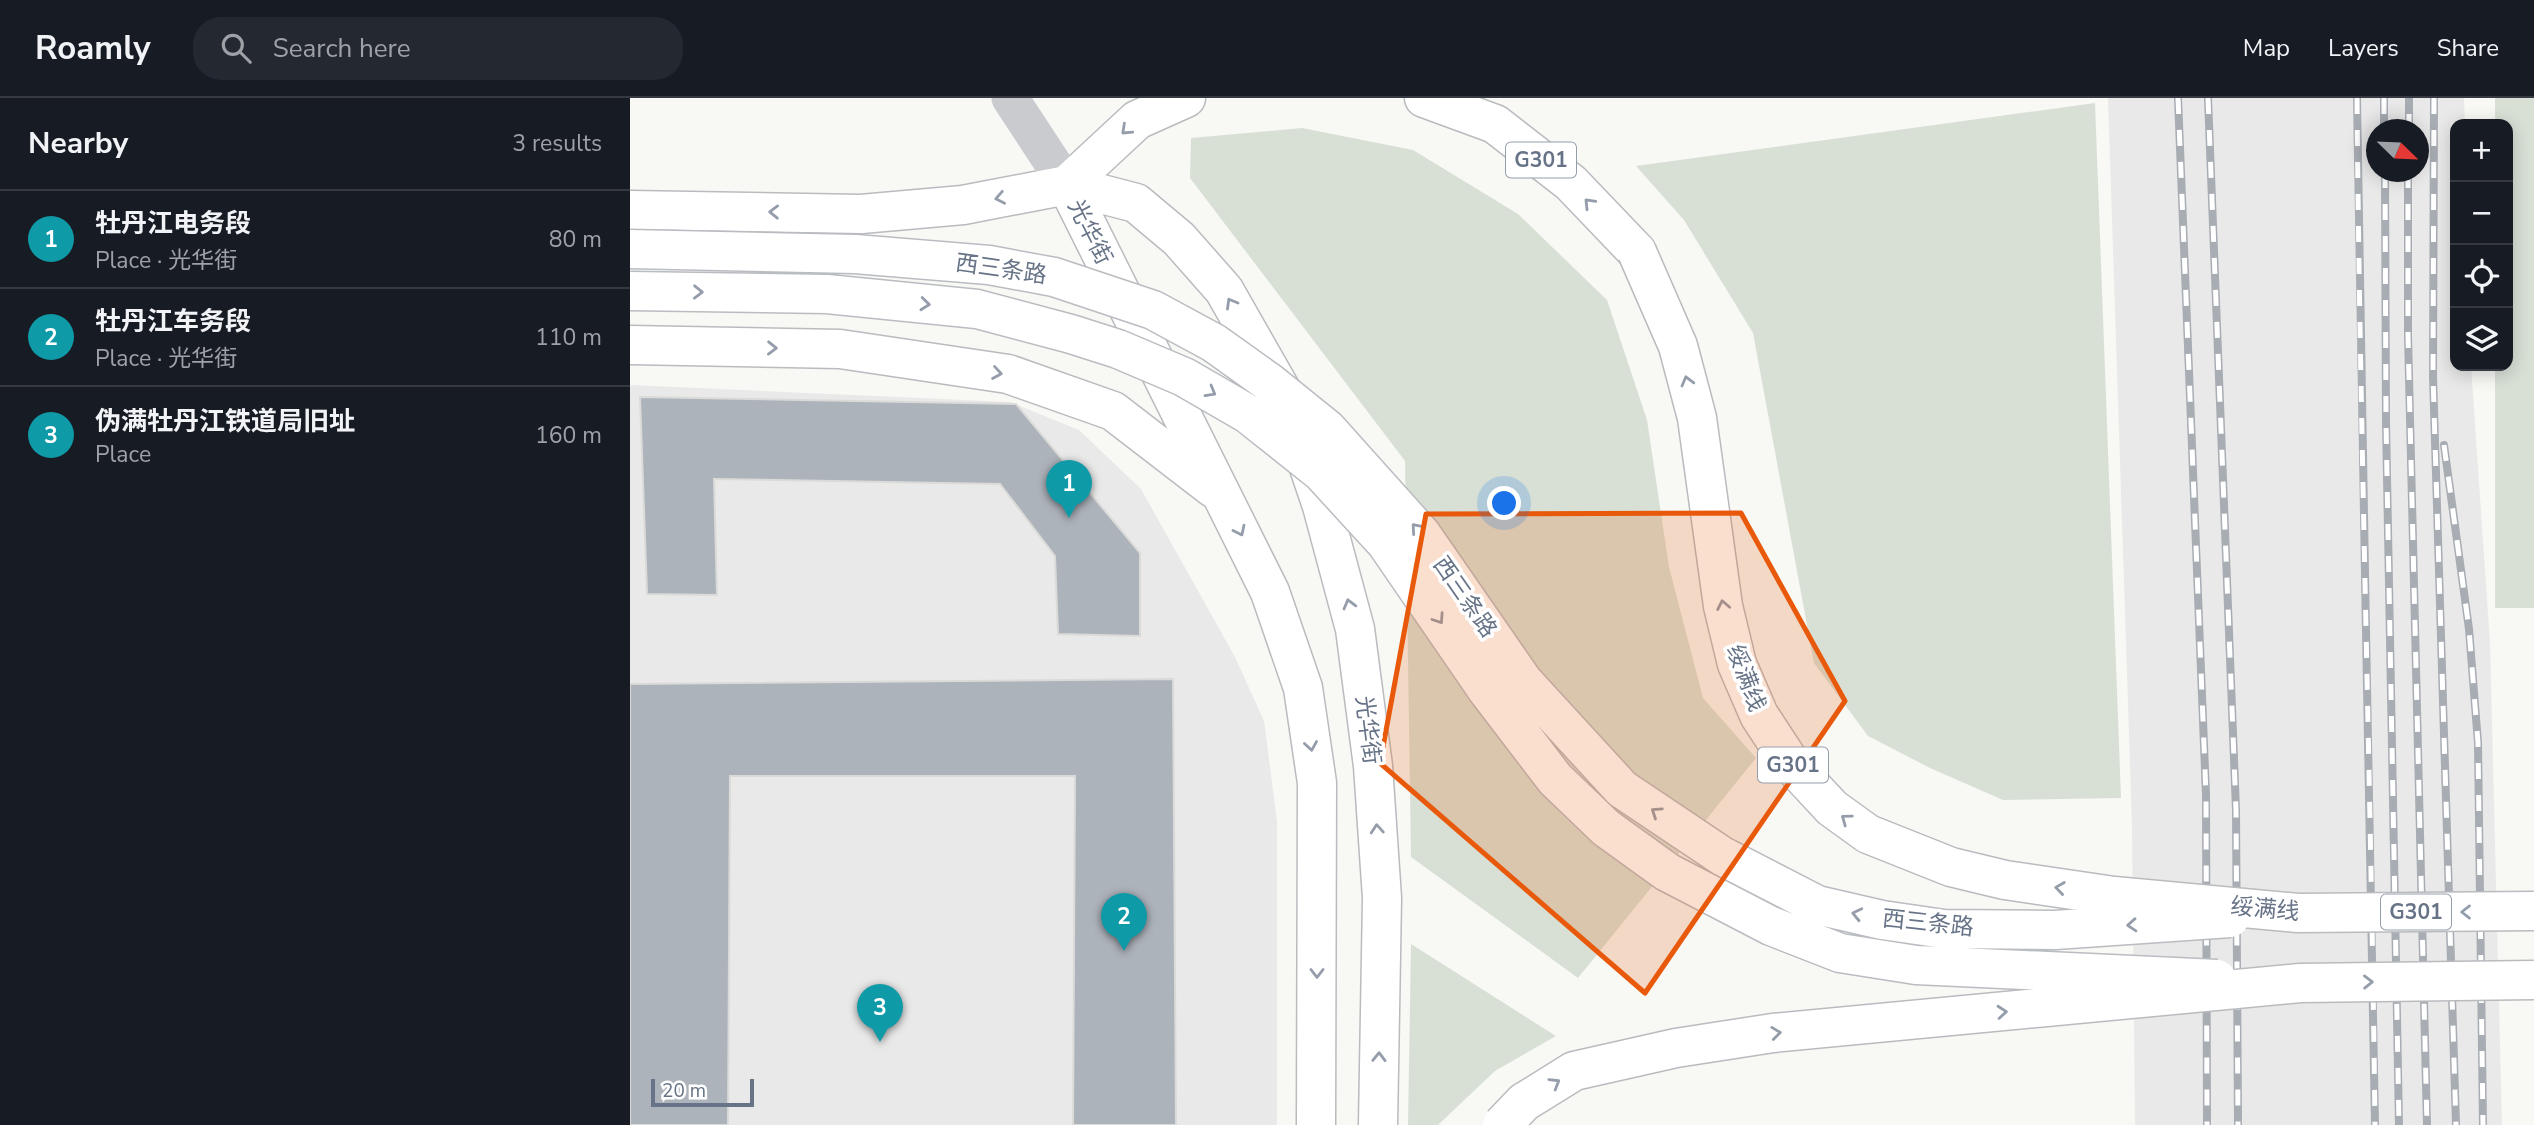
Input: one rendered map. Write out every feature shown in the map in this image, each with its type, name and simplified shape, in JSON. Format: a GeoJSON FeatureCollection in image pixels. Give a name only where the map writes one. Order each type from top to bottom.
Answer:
{"type":"FeatureCollection","features":[{"type":"Feature","properties":{"kind":"main road"},"geometry":{"type":"LineString","coordinates":[[630,210],[861,214],[963,205],[1067,186],[1137,120],[1186,98]]}},
{"type":"Feature","properties":{"kind":"main road","name":"绥满线"},"geometry":{"type":"LineString","coordinates":[[1424,98],[1495,124],[1571,183],[1637,252],[1678,346],[1697,418],[1723,606],[1737,664],[1759,715],[1791,764],[1832,808],[1868,835],[1951,867],[2005,880],[2114,895],[2298,913],[2534,911]]}},
{"type":"Feature","properties":{"kind":"main road","name":"光华街"},"geometry":{"type":"LineString","coordinates":[[1067,186],[1270,592],[1303,688],[1317,783],[1316,1125]]}},
{"type":"Feature","properties":{"kind":"main road","name":"光华街"},"geometry":{"type":"LineString","coordinates":[[1067,186],[1136,203],[1180,239],[1224,290],[1286,398],[1322,506],[1355,629],[1373,766],[1382,898],[1378,1125]]}},
{"type":"Feature","properties":{"kind":"main road","name":"西三条路"},"geometry":{"type":"LineString","coordinates":[[630,249],[855,254],[989,265],[1054,277],[1153,310],[1214,343],[1270,383],[1326,429],[1422,535],[1524,681],[1622,789],[1721,856],[1817,905],[1882,920],[1944,929],[2055,930],[2298,913]]}},
{"type":"Feature","properties":{"kind":"main road","name":"西三条路"},"geometry":{"type":"LineString","coordinates":[[630,291],[827,294],[977,309],[1118,349],[1184,377],[1248,414],[1321,472],[1386,543],[1487,690],[1555,779],[1606,828],[1667,872],[1771,926],[1840,953],[1916,965],[2300,983]]}},
{"type":"Feature","properties":{"kind":"main road"},"geometry":{"type":"LineString","coordinates":[[630,345],[841,349],[1008,374],[1113,411],[1222,495]]}},
{"type":"Feature","properties":{"kind":"main road"},"geometry":{"type":"LineString","coordinates":[[1502,1125],[1524,1102],[1574,1071],[1676,1048],[1773,1033],[2300,983],[2534,980]]}},
{"type":"Feature","properties":{"kind":"street"},"geometry":{"type":"LineString","coordinates":[[1010,98],[1067,186]]}},
{"type":"Feature","properties":{"kind":"highlighted area"},"geometry":{"type":"Polygon","coordinates":[[[1741,513],[1845,701],[1645,993],[1380,763],[1426,514],[1741,513]]]}},
{"type":"Feature","properties":{"kind":"shaded area"},"geometry":{"type":"Polygon","coordinates":[[[2108,98],[2464,98],[2465,119],[2450,119],[2450,371],[2471,371],[2490,643],[2502,1125],[2135,1125],[2132,825],[2108,98]]]}},
{"type":"Feature","properties":{"kind":"shaded area"},"geometry":{"type":"Polygon","coordinates":[[[2495,98],[2534,98],[2534,608],[2495,608],[2495,371],[2513,371],[2513,119],[2495,119],[2495,98]]]}},
{"type":"Feature","properties":{"kind":"shaded area"},"geometry":{"type":"Polygon","coordinates":[[[2095,103],[2121,798],[2003,800],[1930,768],[1868,736],[1814,663],[1753,333],[1684,220],[1636,166],[2095,103]]]}},
{"type":"Feature","properties":{"kind":"shaded area"},"geometry":{"type":"Polygon","coordinates":[[[1302,128],[1413,150],[1518,214],[1607,300],[1647,420],[1669,567],[1703,698],[1756,758],[1578,978],[1411,857],[1405,461],[1190,178],[1191,138],[1302,128]]]}},
{"type":"Feature","properties":{"kind":"shaded area"},"geometry":{"type":"Polygon","coordinates":[[[630,385],[1010,402],[1079,430],[1141,489],[1235,657],[1264,721],[1277,821],[1277,1125],[630,1125],[630,385]]]}},
{"type":"Feature","properties":{"kind":"shaded area"},"geometry":{"type":"Polygon","coordinates":[[[1411,944],[1556,1036],[1495,1071],[1438,1125],[1408,1125],[1411,944]]]}},
{"type":"Feature","properties":{"kind":"building"},"geometry":{"type":"Polygon","coordinates":[[[640,397],[1016,404],[1140,553],[1140,636],[1058,634],[1055,556],[1000,484],[714,479],[717,595],[647,594],[640,397]]]}},
{"type":"Feature","properties":{"kind":"building"},"geometry":{"type":"Polygon","coordinates":[[[1173,679],[1176,1125],[1073,1125],[1075,776],[730,776],[728,1125],[630,1125],[630,684],[1173,679]]]}},
{"type":"Feature","properties":{"kind":"railway"},"geometry":{"type":"LineString","coordinates":[[2178,98],[2206,795],[2207,1125]]}},
{"type":"Feature","properties":{"kind":"railway"},"geometry":{"type":"LineString","coordinates":[[2208,98],[2236,810],[2238,1125]]}},
{"type":"Feature","properties":{"kind":"railway"},"geometry":{"type":"LineString","coordinates":[[2357,98],[2375,1125]]}},
{"type":"Feature","properties":{"kind":"railway"},"geometry":{"type":"LineString","coordinates":[[2384,98],[2384,119]]}},
{"type":"Feature","properties":{"kind":"railway"},"geometry":{"type":"LineString","coordinates":[[2409,98],[2409,119]]}},
{"type":"Feature","properties":{"kind":"railway"},"geometry":{"type":"LineString","coordinates":[[2434,98],[2433,376],[2456,1125]]}},
{"type":"Feature","properties":{"kind":"railway"},"geometry":{"type":"LineString","coordinates":[[2385,182],[2386,422],[2399,1125]]}},
{"type":"Feature","properties":{"kind":"railway"},"geometry":{"type":"LineString","coordinates":[[2408,182],[2408,335],[2427,1125]]}},
{"type":"Feature","properties":{"kind":"railway"},"geometry":{"type":"LineString","coordinates":[[2444,445],[2469,629],[2478,743],[2483,1125]]}},
{"type":"Feature","properties":{"kind":"place","name":"牡丹江电务段"},"geometry":{"type":"Point","coordinates":[1069,518]}},
{"type":"Feature","properties":{"kind":"place","name":"牡丹江车务段"},"geometry":{"type":"Point","coordinates":[1124,951]}},
{"type":"Feature","properties":{"kind":"place","name":"伪满牡丹江铁道局旧址"},"geometry":{"type":"Point","coordinates":[880,1042]}}]}
